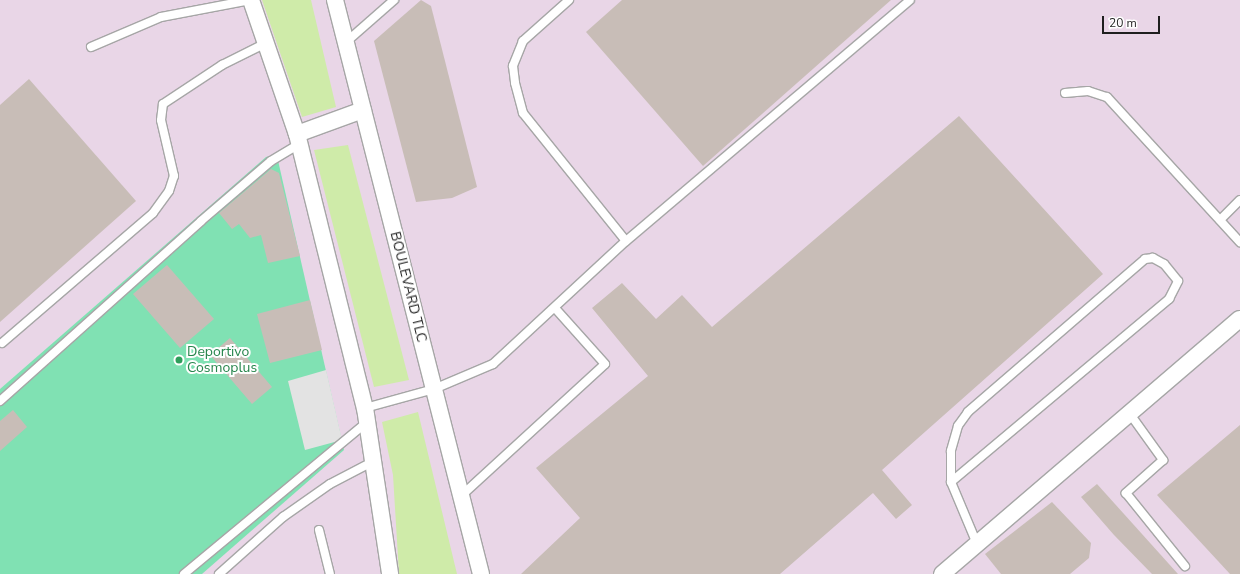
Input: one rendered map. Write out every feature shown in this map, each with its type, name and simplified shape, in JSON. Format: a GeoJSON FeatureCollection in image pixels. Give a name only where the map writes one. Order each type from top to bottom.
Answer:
{"type":"FeatureCollection","features":[{"type":"Feature","properties":{"kind":"street"},"geometry":{"type":"LineString","coordinates":[[251,0],[298,139],[366,415],[390,574]]}},
{"type":"Feature","properties":{"kind":"street","name":"BOULEVARD TLC"},"geometry":{"type":"LineString","coordinates":[[335,0],[481,574]]}},
{"type":"Feature","properties":{"kind":"street"},"geometry":{"type":"LineString","coordinates":[[298,139],[363,110]]}},
{"type":"Feature","properties":{"kind":"street"},"geometry":{"type":"LineString","coordinates":[[942,574],[1240,319]]}},
{"type":"Feature","properties":{"kind":"lane"},"geometry":{"type":"LineString","coordinates":[[91,47],[161,17],[251,0]]}},
{"type":"Feature","properties":{"kind":"lane"},"geometry":{"type":"LineString","coordinates":[[346,42],[394,0]]}},
{"type":"Feature","properties":{"kind":"lane"},"geometry":{"type":"LineString","coordinates":[[568,0],[523,41],[513,66],[515,83],[523,113],[626,241]]}},
{"type":"Feature","properties":{"kind":"lane"},"geometry":{"type":"LineString","coordinates":[[184,574],[366,415],[434,389],[493,364],[626,241],[910,0]]}},
{"type":"Feature","properties":{"kind":"lane"},"geometry":{"type":"LineString","coordinates":[[2,343],[152,213],[169,192],[174,176],[161,120],[162,104],[222,65],[266,43]]}},
{"type":"Feature","properties":{"kind":"lane"},"geometry":{"type":"LineString","coordinates":[[1065,93],[1088,91],[1107,97],[1240,242]]}},
{"type":"Feature","properties":{"kind":"lane"},"geometry":{"type":"LineString","coordinates":[[0,401],[201,221],[298,139]]}},
{"type":"Feature","properties":{"kind":"lane"},"geometry":{"type":"LineString","coordinates":[[1220,220],[1240,200]]}},
{"type":"Feature","properties":{"kind":"lane"},"geometry":{"type":"LineString","coordinates":[[952,482],[1168,299],[1178,281],[1164,264],[1153,258],[1145,259],[968,412],[958,426],[952,451],[952,482],[977,544]]}},
{"type":"Feature","properties":{"kind":"lane"},"geometry":{"type":"LineString","coordinates":[[461,496],[605,364],[555,308]]}},
{"type":"Feature","properties":{"kind":"lane"},"geometry":{"type":"LineString","coordinates":[[1130,414],[1163,460],[1126,492],[1185,566]]}},
{"type":"Feature","properties":{"kind":"lane"},"geometry":{"type":"LineString","coordinates":[[219,574],[283,517],[330,484],[372,462]]}},
{"type":"Feature","properties":{"kind":"lane"},"geometry":{"type":"LineString","coordinates":[[319,530],[330,574]]}},
{"type":"Feature","properties":{"kind":"shaded area"},"geometry":{"type":"Polygon","coordinates":[[[0,0],[1240,0],[1240,574],[0,574],[0,0]]]}},
{"type":"Feature","properties":{"kind":"shaded area"},"geometry":{"type":"Polygon","coordinates":[[[326,370],[342,440],[305,450],[288,381],[326,370]]]}},
{"type":"Feature","properties":{"kind":"green space"},"geometry":{"type":"Polygon","coordinates":[[[262,0],[311,0],[336,107],[302,117],[262,0]]]}},
{"type":"Feature","properties":{"kind":"green space"},"geometry":{"type":"Polygon","coordinates":[[[348,145],[409,380],[374,387],[314,150],[348,145]]]}},
{"type":"Feature","properties":{"kind":"green space","name":"Deportivo Cosmoplus"},"geometry":{"type":"Polygon","coordinates":[[[274,155],[277,156],[344,450],[202,574],[0,574],[0,389],[266,157],[274,155]]]}},
{"type":"Feature","properties":{"kind":"green space"},"geometry":{"type":"Polygon","coordinates":[[[418,412],[457,574],[399,574],[393,475],[382,422],[418,412]]]}},
{"type":"Feature","properties":{"kind":"building"},"geometry":{"type":"Polygon","coordinates":[[[421,0],[431,6],[477,187],[452,198],[416,202],[374,41],[421,0]]]}},
{"type":"Feature","properties":{"kind":"building"},"geometry":{"type":"Polygon","coordinates":[[[622,0],[891,0],[703,166],[586,32],[622,0]]]}},
{"type":"Feature","properties":{"kind":"building"},"geometry":{"type":"Polygon","coordinates":[[[29,79],[136,201],[0,322],[0,105],[29,79]]]}},
{"type":"Feature","properties":{"kind":"building"},"geometry":{"type":"Polygon","coordinates":[[[959,116],[1103,274],[882,470],[912,505],[896,519],[873,493],[780,574],[521,574],[580,518],[536,468],[648,376],[592,308],[622,283],[656,319],[682,295],[712,327],[959,116]]]}},
{"type":"Feature","properties":{"kind":"building"},"geometry":{"type":"Polygon","coordinates":[[[271,169],[279,173],[300,256],[268,263],[261,235],[250,238],[239,224],[232,229],[219,213],[271,169]]]}},
{"type":"Feature","properties":{"kind":"building"},"geometry":{"type":"Polygon","coordinates":[[[167,265],[214,319],[180,348],[133,294],[167,265]]]}},
{"type":"Feature","properties":{"kind":"building"},"geometry":{"type":"Polygon","coordinates":[[[310,300],[322,350],[270,363],[257,314],[310,300]]]}},
{"type":"Feature","properties":{"kind":"building"},"geometry":{"type":"Polygon","coordinates":[[[230,338],[272,387],[252,404],[210,355],[230,338]]]}},
{"type":"Feature","properties":{"kind":"building"},"geometry":{"type":"Polygon","coordinates":[[[13,410],[27,427],[0,451],[0,421],[13,410]]]}},
{"type":"Feature","properties":{"kind":"building"},"geometry":{"type":"Polygon","coordinates":[[[1240,425],[1240,574],[1230,574],[1157,495],[1240,425]]]}},
{"type":"Feature","properties":{"kind":"building"},"geometry":{"type":"Polygon","coordinates":[[[1097,484],[1178,574],[1152,574],[1114,535],[1081,497],[1097,484]]]}},
{"type":"Feature","properties":{"kind":"building"},"geometry":{"type":"Polygon","coordinates":[[[1052,502],[1091,543],[1089,558],[1070,574],[1001,574],[985,554],[1052,502]]]}},
{"type":"Feature","properties":{"kind":"place","name":"Deportivo Cosmoplus"},"geometry":{"type":"Point","coordinates":[179,360]}}]}
